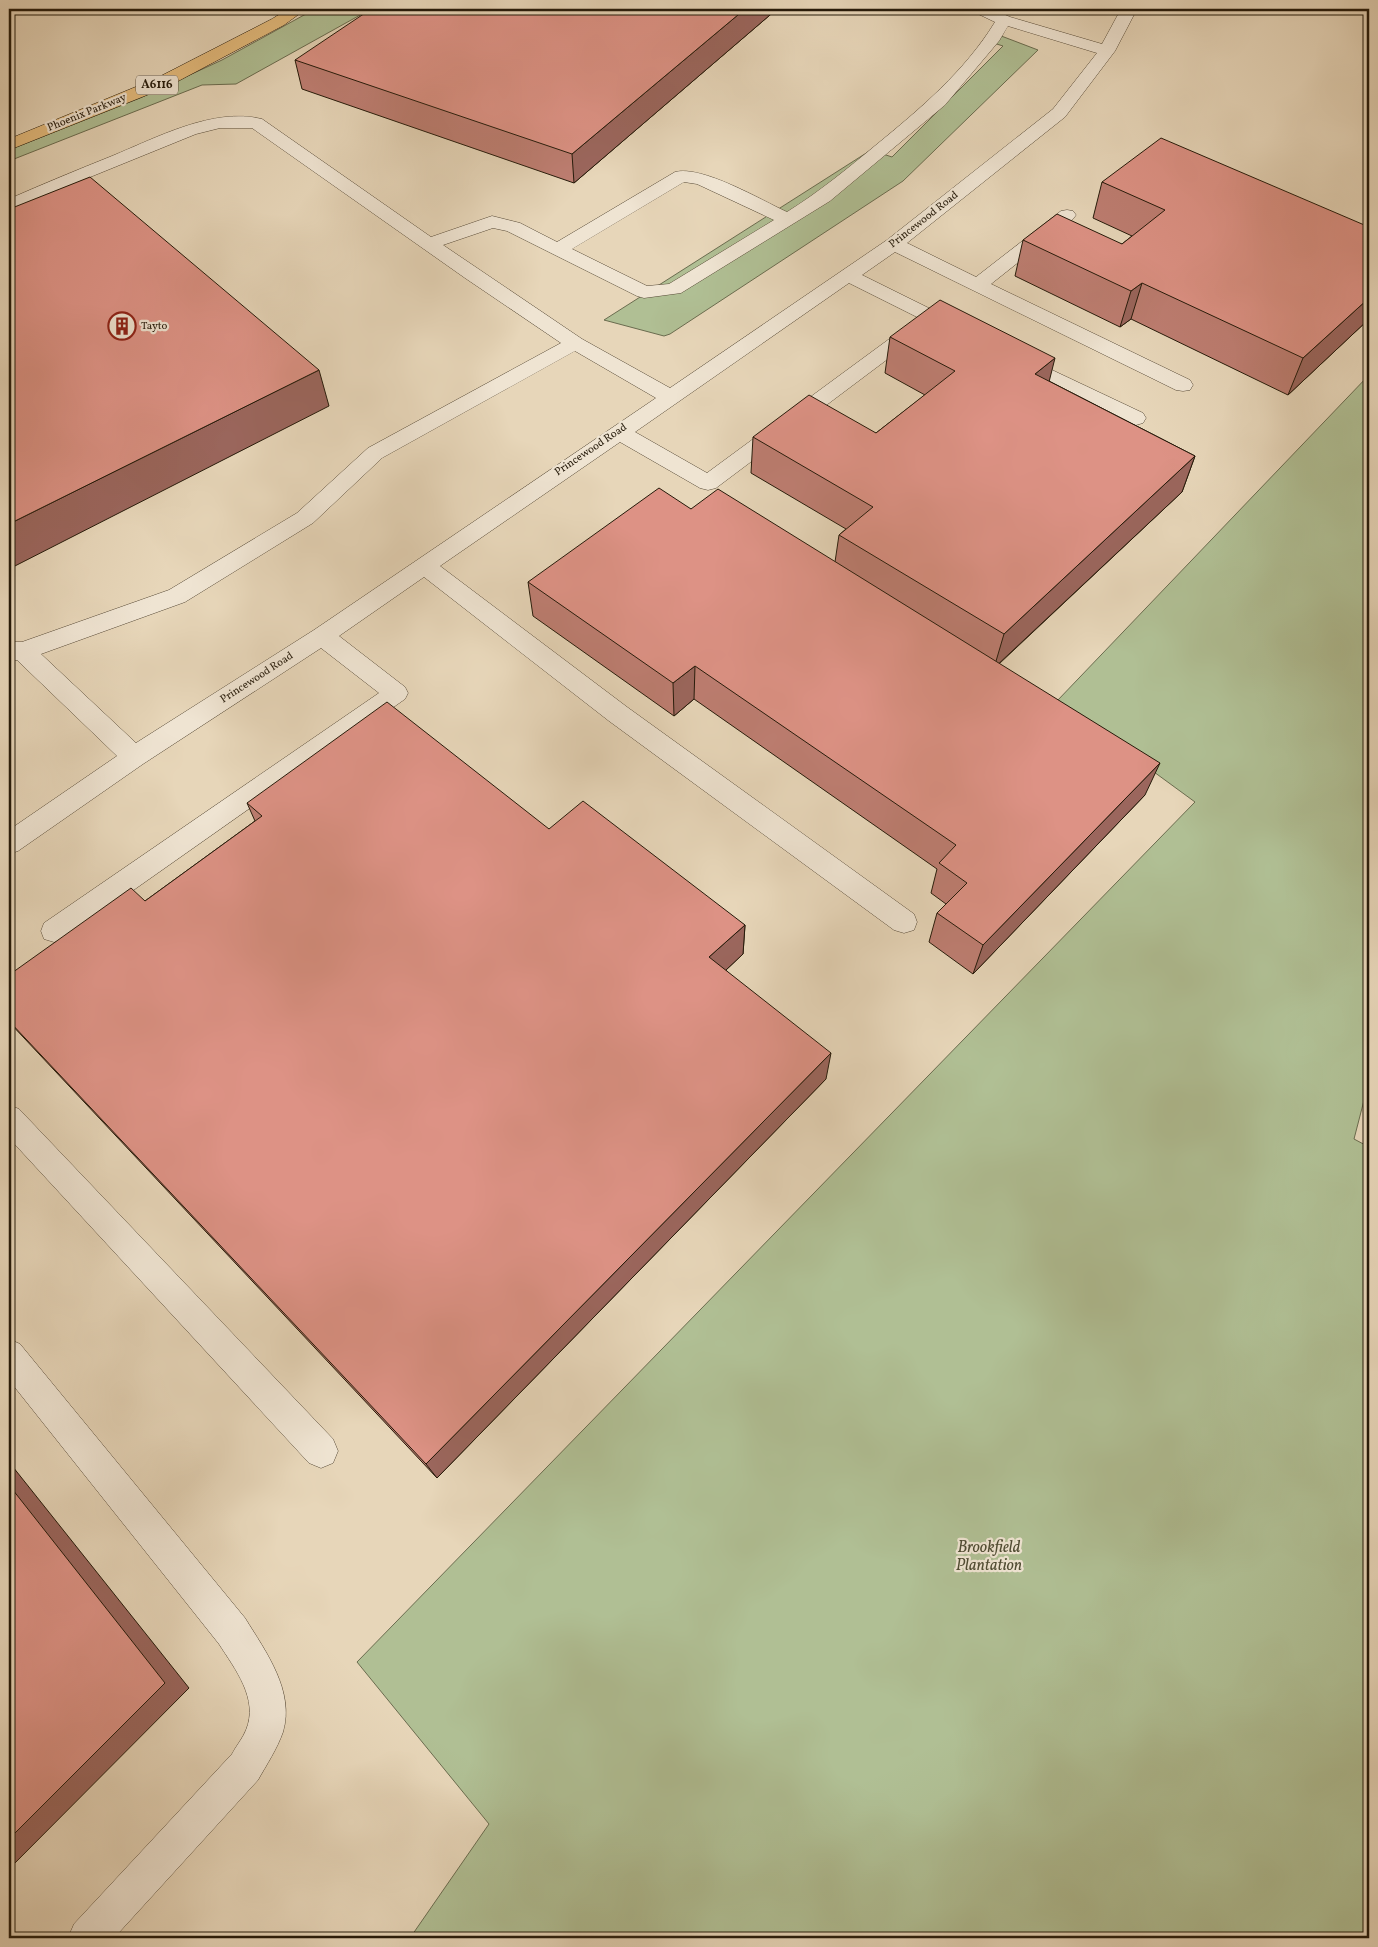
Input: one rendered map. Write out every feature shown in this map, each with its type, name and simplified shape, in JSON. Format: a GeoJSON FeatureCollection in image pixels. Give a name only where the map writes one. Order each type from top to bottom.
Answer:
{"type":"FeatureCollection","features":[{"type":"Feature","properties":{"kind":"main road","name":"Phoenix Parkway"},"geometry":{"type":"LineString","coordinates":[[9,145],[161,83],[278,22],[298,9]]}},
{"type":"Feature","properties":{"kind":"street"},"geometry":{"type":"LineString","coordinates":[[980,9],[1004,20],[1107,51]]}},
{"type":"Feature","properties":{"kind":"street","name":"Princewood Road"},"geometry":{"type":"LineString","coordinates":[[9,844],[134,757],[322,636],[894,244],[1059,113],[1107,51],[1129,9]]}},
{"type":"Feature","properties":{"kind":"street"},"geometry":{"type":"LineString","coordinates":[[429,244],[492,222],[513,227],[644,292],[674,289],[824,197],[939,101],[992,38],[1004,20]]}},
{"type":"Feature","properties":{"kind":"street"},"geometry":{"type":"LineString","coordinates":[[9,206],[190,130],[220,123],[256,123],[575,343],[670,397]]}},
{"type":"Feature","properties":{"kind":"street"},"geometry":{"type":"LineString","coordinates":[[558,250],[681,176],[701,179],[788,219]]}},
{"type":"Feature","properties":{"kind":"street"},"geometry":{"type":"LineString","coordinates":[[978,285],[1067,215]]}},
{"type":"Feature","properties":{"kind":"street"},"geometry":{"type":"LineString","coordinates":[[894,244],[1183,385]]}},
{"type":"Feature","properties":{"kind":"street"},"geometry":{"type":"LineString","coordinates":[[849,276],[966,334]]}},
{"type":"Feature","properties":{"kind":"street"},"geometry":{"type":"LineString","coordinates":[[618,432],[708,483],[930,316]]}},
{"type":"Feature","properties":{"kind":"street"},"geometry":{"type":"LineString","coordinates":[[134,757],[16,651],[177,596],[305,518],[374,453],[575,343]]}},
{"type":"Feature","properties":{"kind":"street"},"geometry":{"type":"LineString","coordinates":[[1002,352],[1136,418]]}},
{"type":"Feature","properties":{"kind":"street"},"geometry":{"type":"LineString","coordinates":[[423,565],[618,714],[904,922]]}},
{"type":"Feature","properties":{"kind":"street"},"geometry":{"type":"LineString","coordinates":[[54,931],[396,693],[322,636]]}},
{"type":"Feature","properties":{"kind":"street"},"geometry":{"type":"LineString","coordinates":[[9,1118],[321,1451]]}},
{"type":"Feature","properties":{"kind":"street"},"geometry":{"type":"LineString","coordinates":[[9,1355],[232,1631],[263,1681],[269,1709],[264,1733],[245,1767],[88,1938]]}},
{"type":"Feature","properties":{"kind":"green space"},"geometry":{"type":"Polygon","coordinates":[[[315,9],[371,9],[236,84],[202,85],[9,161],[9,150],[140,98],[222,60],[315,9]]]}},
{"type":"Feature","properties":{"kind":"green space"},"geometry":{"type":"Polygon","coordinates":[[[996,34],[1038,50],[903,181],[670,334],[664,336],[604,320],[871,150],[892,157],[1003,46],[984,40],[996,34]]]}},
{"type":"Feature","properties":{"kind":"green space","name":"Brookfield Plantation"},"geometry":{"type":"Polygon","coordinates":[[[1369,375],[1369,1081],[1354,1139],[1369,1147],[1369,1938],[410,1938],[489,1824],[357,1662],[1195,802],[1057,701],[1369,375]]]}},
{"type":"Feature","properties":{"kind":"building"},"geometry":{"type":"Polygon","coordinates":[[[371,9],[745,9],[572,154],[295,60],[371,9]]]}},
{"type":"Feature","properties":{"kind":"building"},"geometry":{"type":"Polygon","coordinates":[[[1161,138],[1369,227],[1369,298],[1303,358],[1142,283],[1131,291],[1023,240],[1057,214],[1122,244],[1165,210],[1102,182],[1161,138]]]}},
{"type":"Feature","properties":{"kind":"building","name":"Tayto"},"geometry":{"type":"Polygon","coordinates":[[[90,177],[319,370],[9,524],[9,205],[12,208],[90,177]]]}},
{"type":"Feature","properties":{"kind":"building"},"geometry":{"type":"Polygon","coordinates":[[[940,300],[1055,358],[1035,374],[1195,456],[1004,634],[839,535],[873,507],[753,437],[809,395],[876,433],[955,371],[890,337],[940,300]]]}},
{"type":"Feature","properties":{"kind":"building"},"geometry":{"type":"Polygon","coordinates":[[[659,488],[691,509],[718,489],[1160,763],[983,945],[937,913],[967,883],[939,863],[956,845],[695,666],[673,683],[528,582],[659,488]]]}},
{"type":"Feature","properties":{"kind":"building"},"geometry":{"type":"Polygon","coordinates":[[[387,702],[549,829],[583,801],[745,925],[709,957],[831,1053],[426,1464],[9,1021],[9,975],[131,888],[145,901],[262,816],[247,803],[387,702]]]}},
{"type":"Feature","properties":{"kind":"building"},"geometry":{"type":"Polygon","coordinates":[[[9,1485],[165,1683],[9,1839],[9,1485]]]}},
{"type":"Feature","properties":{"kind":"place","name":"Tayto"},"geometry":{"type":"Point","coordinates":[122,326]}}]}
